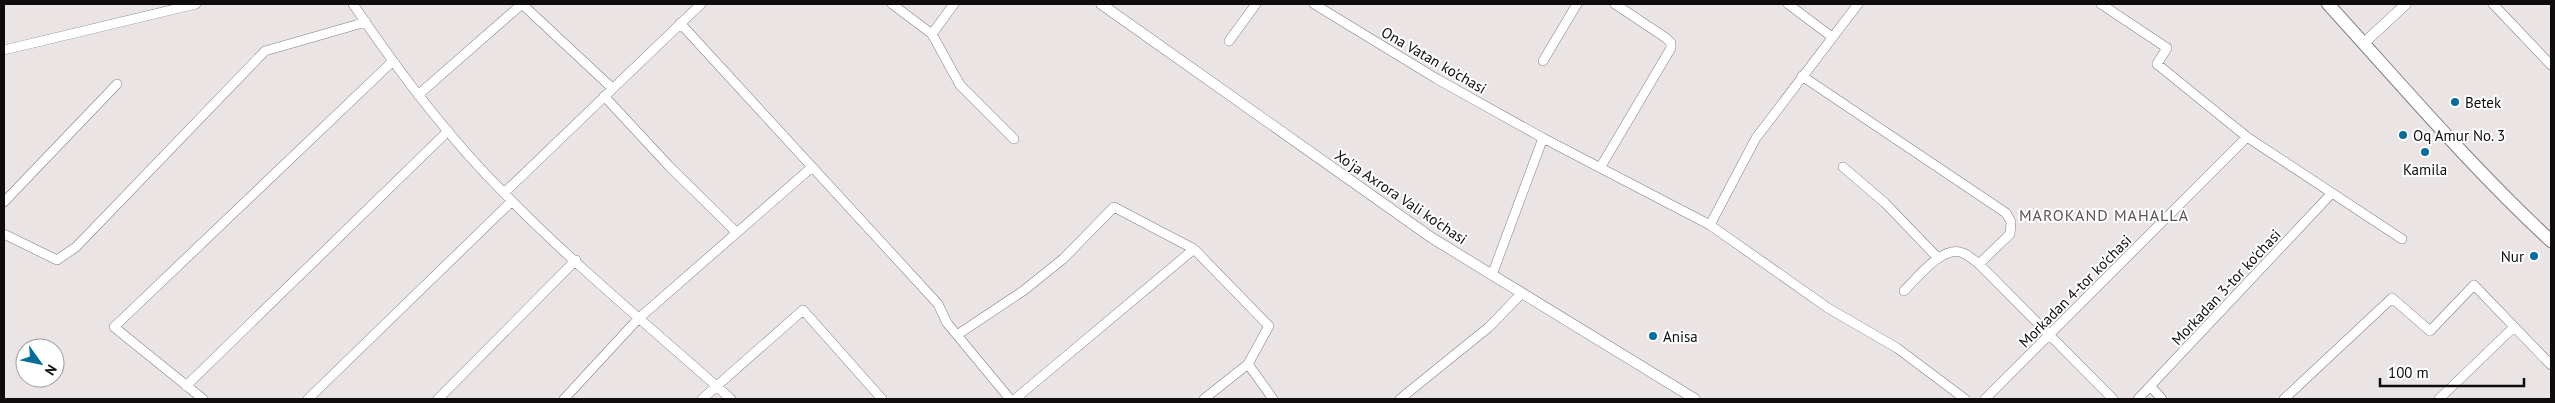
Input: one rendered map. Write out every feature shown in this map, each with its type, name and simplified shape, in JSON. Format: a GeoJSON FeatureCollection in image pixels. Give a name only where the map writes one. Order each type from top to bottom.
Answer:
{"type":"FeatureCollection","features":[{"type":"Feature","properties":{"kind":"main road"},"geometry":{"type":"LineString","coordinates":[[2328,4],[2470,161],[2551,241]]}},
{"type":"Feature","properties":{"kind":"street"},"geometry":{"type":"LineString","coordinates":[[4,50],[196,4]]}},
{"type":"Feature","properties":{"kind":"street"},"geometry":{"type":"LineString","coordinates":[[353,4],[418,95],[504,194],[638,319],[731,399]]}},
{"type":"Feature","properties":{"kind":"street"},"geometry":{"type":"LineString","coordinates":[[418,95],[522,4],[612,88]]}},
{"type":"Feature","properties":{"kind":"street"},"geometry":{"type":"LineString","coordinates":[[504,194],[701,4]]}},
{"type":"Feature","properties":{"kind":"street"},"geometry":{"type":"LineString","coordinates":[[892,4],[932,34],[960,85],[1014,140]]}},
{"type":"Feature","properties":{"kind":"street"},"geometry":{"type":"LineString","coordinates":[[932,34],[954,4]]}},
{"type":"Feature","properties":{"kind":"street","name":"Xo'ja Axrora Vali ko'chasi"},"geometry":{"type":"LineString","coordinates":[[1101,4],[1432,238],[1695,399]]}},
{"type":"Feature","properties":{"kind":"street"},"geometry":{"type":"LineString","coordinates":[[1229,42],[1256,4]]}},
{"type":"Feature","properties":{"kind":"street","name":"Ona Vatan ko'chasi"},"geometry":{"type":"LineString","coordinates":[[1314,4],[1437,79],[1543,138],[1710,225],[1828,308],[1897,348],[1966,399]]}},
{"type":"Feature","properties":{"kind":"street"},"geometry":{"type":"LineString","coordinates":[[1542,61],[1577,4]]}},
{"type":"Feature","properties":{"kind":"street"},"geometry":{"type":"LineString","coordinates":[[1600,168],[1671,48],[1671,43],[1666,38],[1615,4]]}},
{"type":"Feature","properties":{"kind":"street"},"geometry":{"type":"LineString","coordinates":[[1788,4],[1832,37]]}},
{"type":"Feature","properties":{"kind":"street"},"geometry":{"type":"LineString","coordinates":[[1710,225],[1756,138],[1858,4]]}},
{"type":"Feature","properties":{"kind":"street"},"geometry":{"type":"LineString","coordinates":[[2101,4],[2167,48],[2157,64],[2247,137],[2402,238]]}},
{"type":"Feature","properties":{"kind":"street"},"geometry":{"type":"LineString","coordinates":[[2364,44],[2406,4]]}},
{"type":"Feature","properties":{"kind":"street"},"geometry":{"type":"LineString","coordinates":[[2493,4],[2551,66]]}},
{"type":"Feature","properties":{"kind":"street"},"geometry":{"type":"LineString","coordinates":[[4,234],[57,260],[76,247],[265,51],[366,22]]}},
{"type":"Feature","properties":{"kind":"street"},"geometry":{"type":"LineString","coordinates":[[680,23],[938,304],[947,323],[956,335],[1010,399]]}},
{"type":"Feature","properties":{"kind":"street"},"geometry":{"type":"LineString","coordinates":[[203,399],[114,327],[393,61]]}},
{"type":"Feature","properties":{"kind":"street"},"geometry":{"type":"LineString","coordinates":[[1802,76],[2006,213],[2011,222],[2010,234],[1979,264]]}},
{"type":"Feature","properties":{"kind":"street"},"geometry":{"type":"LineString","coordinates":[[4,202],[117,84]]}},
{"type":"Feature","properties":{"kind":"street"},"geometry":{"type":"LineString","coordinates":[[604,96],[655,151],[737,233]]}},
{"type":"Feature","properties":{"kind":"street"},"geometry":{"type":"LineString","coordinates":[[186,386],[448,131]]}},
{"type":"Feature","properties":{"kind":"street","name":"Morkadan 4-tor ko'chasi"},"geometry":{"type":"LineString","coordinates":[[1985,399],[2247,137]]}},
{"type":"Feature","properties":{"kind":"street"},"geometry":{"type":"LineString","coordinates":[[1492,275],[1543,138]]}},
{"type":"Feature","properties":{"kind":"street"},"geometry":{"type":"LineString","coordinates":[[564,399],[638,319],[812,167]]}},
{"type":"Feature","properties":{"kind":"street"},"geometry":{"type":"LineString","coordinates":[[1843,167],[1885,203],[1938,258]]}},
{"type":"Feature","properties":{"kind":"street","name":"Morkadan 3-tor ko'chasi"},"geometry":{"type":"LineString","coordinates":[[2138,399],[2332,194]]}},
{"type":"Feature","properties":{"kind":"street"},"geometry":{"type":"LineString","coordinates":[[308,399],[512,201]]}},
{"type":"Feature","properties":{"kind":"street"},"geometry":{"type":"LineString","coordinates":[[956,335],[1023,291],[1057,264],[1114,207],[1194,249],[1269,326],[1248,364],[1204,399]]}},
{"type":"Feature","properties":{"kind":"street"},"geometry":{"type":"LineString","coordinates":[[1015,399],[1194,249]]}},
{"type":"Feature","properties":{"kind":"street"},"geometry":{"type":"LineString","coordinates":[[1904,291],[1938,258],[1950,251],[1962,252],[1979,264],[2113,399]]}},
{"type":"Feature","properties":{"kind":"street"},"geometry":{"type":"LineString","coordinates":[[438,399],[576,260]]}},
{"type":"Feature","properties":{"kind":"street"},"geometry":{"type":"LineString","coordinates":[[2284,399],[2392,298],[2430,331],[2474,285],[2551,365]]}},
{"type":"Feature","properties":{"kind":"street"},"geometry":{"type":"LineString","coordinates":[[1400,399],[1490,327],[1522,294]]}},
{"type":"Feature","properties":{"kind":"street"},"geometry":{"type":"LineString","coordinates":[[702,399],[803,310],[882,399]]}},
{"type":"Feature","properties":{"kind":"street"},"geometry":{"type":"LineString","coordinates":[[2439,399],[2514,327]]}},
{"type":"Feature","properties":{"kind":"street"},"geometry":{"type":"LineString","coordinates":[[1248,364],[1273,399]]}},
{"type":"Feature","properties":{"kind":"street"},"geometry":{"type":"LineString","coordinates":[[2151,387],[2162,399]]}},
{"type":"Feature","properties":{"kind":"place","name":"Betek"},"geometry":{"type":"Point","coordinates":[2455,102]}},
{"type":"Feature","properties":{"kind":"place","name":"Oq Amur No. 3"},"geometry":{"type":"Point","coordinates":[2403,135]}},
{"type":"Feature","properties":{"kind":"place","name":"Kamila"},"geometry":{"type":"Point","coordinates":[2425,152]}},
{"type":"Feature","properties":{"kind":"place","name":"Nur"},"geometry":{"type":"Point","coordinates":[2534,256]}},
{"type":"Feature","properties":{"kind":"place","name":"Anisa"},"geometry":{"type":"Point","coordinates":[1653,336]}},
{"type":"Feature","properties":{"kind":"district","name":"MAROKAND MAHALLA"},"geometry":{"type":"Point","coordinates":[2104,215]}}]}
